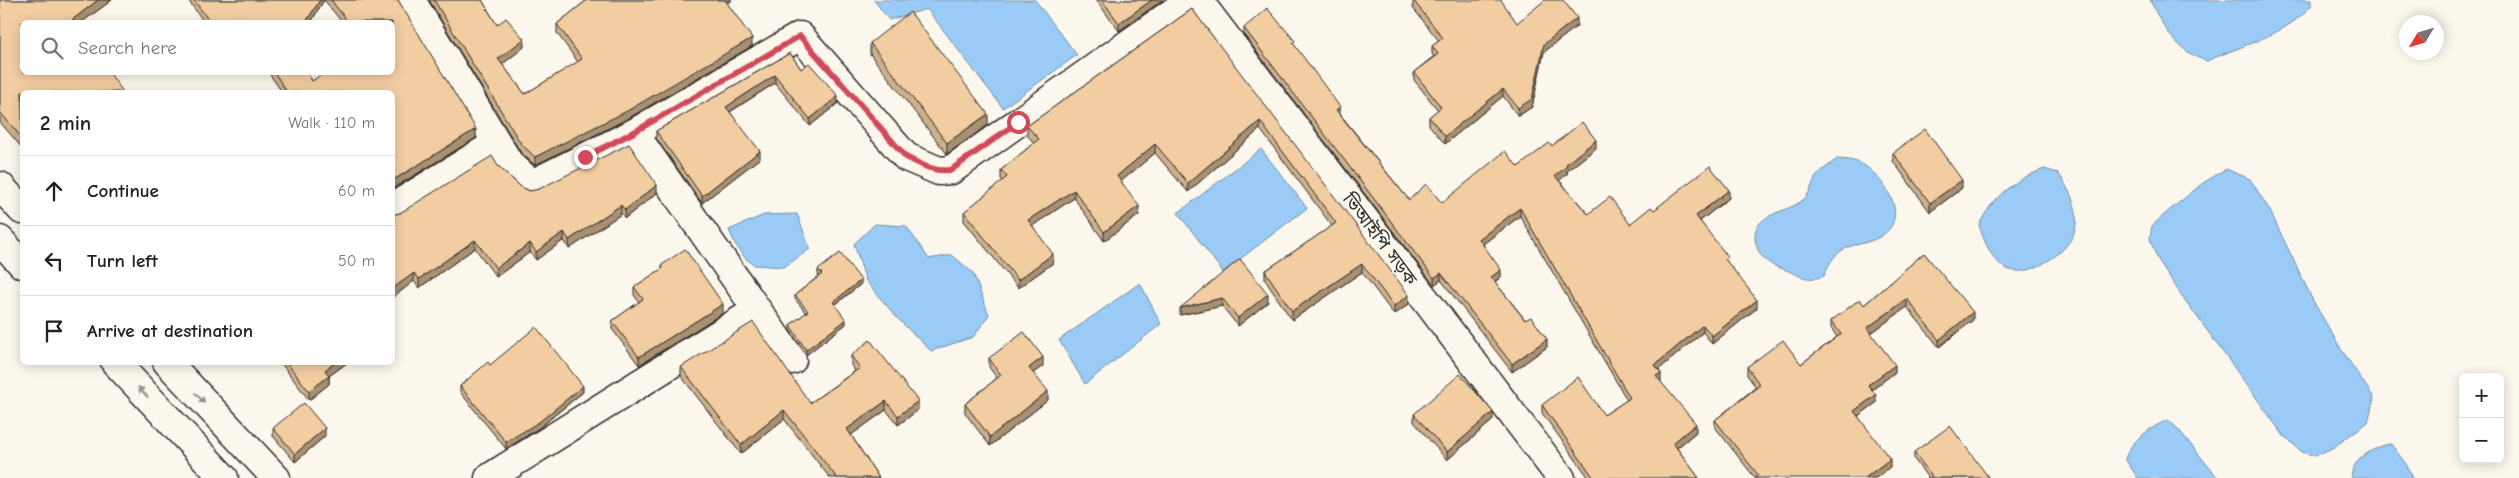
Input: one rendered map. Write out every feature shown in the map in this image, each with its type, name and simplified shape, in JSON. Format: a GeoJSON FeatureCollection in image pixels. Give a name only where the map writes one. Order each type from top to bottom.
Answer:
{"type":"FeatureCollection","features":[{"type":"Feature","properties":{"kind":"street"},"geometry":{"type":"LineString","coordinates":[[411,0],[509,163],[532,184],[634,132],[800,36],[906,157],[939,171],[951,170],[1190,0]]}},
{"type":"Feature","properties":{"kind":"street","name":"ভিআইপি সড়ক"},"geometry":{"type":"LineString","coordinates":[[1198,0],[1561,478]]}},
{"type":"Feature","properties":{"kind":"street"},"geometry":{"type":"LineString","coordinates":[[634,132],[792,360]]}},
{"type":"Feature","properties":{"kind":"street"},"geometry":{"type":"LineString","coordinates":[[395,206],[497,143]]}},
{"type":"Feature","properties":{"kind":"street"},"geometry":{"type":"LineString","coordinates":[[0,186],[20,208]]}},
{"type":"Feature","properties":{"kind":"street"},"geometry":{"type":"LineString","coordinates":[[0,240],[20,262]]}},
{"type":"Feature","properties":{"kind":"street"},"geometry":{"type":"LineString","coordinates":[[489,478],[757,310]]}},
{"type":"Feature","properties":{"kind":"street"},"geometry":{"type":"LineString","coordinates":[[118,365],[224,478]]}},
{"type":"Feature","properties":{"kind":"street"},"geometry":{"type":"LineString","coordinates":[[170,365],[276,478]]}},
{"type":"Feature","properties":{"kind":"water"},"geometry":{"type":"Polygon","coordinates":[[[874,0],[1035,0],[1077,55],[1003,108],[927,9],[889,20],[874,0]]]}},
{"type":"Feature","properties":{"kind":"water"},"geometry":{"type":"Polygon","coordinates":[[[2150,0],[2311,0],[2311,6],[2289,25],[2276,32],[2207,61],[2188,52],[2179,45],[2166,29],[2150,0]]]}},
{"type":"Feature","properties":{"kind":"water"},"geometry":{"type":"Polygon","coordinates":[[[1261,149],[1307,208],[1223,272],[1178,213],[1261,149]]]}},
{"type":"Feature","properties":{"kind":"water"},"geometry":{"type":"Polygon","coordinates":[[[1837,159],[1858,162],[1877,177],[1892,200],[1894,217],[1892,224],[1880,237],[1848,247],[1838,253],[1824,276],[1805,278],[1774,266],[1763,258],[1758,250],[1755,238],[1756,229],[1769,216],[1796,205],[1803,200],[1816,177],[1837,159]]]}},
{"type":"Feature","properties":{"kind":"water"},"geometry":{"type":"Polygon","coordinates":[[[2044,169],[2058,173],[2072,197],[2076,220],[2075,231],[2070,241],[2049,260],[2035,268],[2012,271],[2004,267],[1989,251],[1979,225],[1991,205],[2006,190],[2044,169]]]}},
{"type":"Feature","properties":{"kind":"water"},"geometry":{"type":"Polygon","coordinates":[[[2226,169],[2250,179],[2269,209],[2313,301],[2341,349],[2374,398],[2368,422],[2334,447],[2315,456],[2302,452],[2284,436],[2182,296],[2157,258],[2150,239],[2152,226],[2165,214],[2203,183],[2226,169]]]}},
{"type":"Feature","properties":{"kind":"water"},"geometry":{"type":"Polygon","coordinates":[[[797,214],[810,249],[784,267],[755,265],[746,259],[735,244],[729,230],[764,215],[797,214]]]}},
{"type":"Feature","properties":{"kind":"water"},"geometry":{"type":"Polygon","coordinates":[[[875,224],[906,226],[929,259],[952,255],[973,273],[989,315],[973,337],[931,351],[897,318],[866,281],[854,244],[875,224]]]}},
{"type":"Feature","properties":{"kind":"water"},"geometry":{"type":"Polygon","coordinates":[[[1140,283],[1161,324],[1085,384],[1059,340],[1140,283]]]}},
{"type":"Feature","properties":{"kind":"water"},"geometry":{"type":"Polygon","coordinates":[[[2168,420],[2178,429],[2218,478],[2138,478],[2125,459],[2131,446],[2142,435],[2168,420]]]}},
{"type":"Feature","properties":{"kind":"water"},"geometry":{"type":"Polygon","coordinates":[[[2391,444],[2406,464],[2413,478],[2352,478],[2354,466],[2359,460],[2378,447],[2391,444]]]}},
{"type":"Feature","properties":{"kind":"building"},"geometry":{"type":"Polygon","coordinates":[[[0,0],[98,0],[72,20],[20,20],[20,75],[111,75],[122,90],[20,90],[20,136],[0,112],[0,0]]]}},
{"type":"Feature","properties":{"kind":"building"},"geometry":{"type":"Polygon","coordinates":[[[194,0],[320,0],[307,20],[240,20],[238,18],[234,20],[209,20],[194,0]]]}},
{"type":"Feature","properties":{"kind":"building"},"geometry":{"type":"Polygon","coordinates":[[[331,0],[398,0],[476,129],[395,179],[395,90],[286,90],[276,75],[309,75],[312,81],[321,75],[395,75],[395,20],[346,20],[331,0]]]}},
{"type":"Feature","properties":{"kind":"building"},"geometry":{"type":"Polygon","coordinates":[[[434,0],[482,0],[497,25],[506,18],[524,39],[498,59],[525,94],[582,59],[557,24],[587,0],[725,0],[752,38],[627,111],[535,157],[521,144],[434,0]]]}},
{"type":"Feature","properties":{"kind":"building"},"geometry":{"type":"Polygon","coordinates":[[[1102,0],[1152,0],[1119,23],[1102,0]]]}},
{"type":"Feature","properties":{"kind":"building"},"geometry":{"type":"Polygon","coordinates":[[[1413,0],[1501,0],[1517,23],[1545,0],[1563,0],[1577,18],[1544,44],[1532,99],[1518,108],[1503,89],[1445,136],[1429,117],[1441,107],[1414,72],[1438,54],[1432,46],[1443,38],[1413,0]]]}},
{"type":"Feature","properties":{"kind":"building"},"geometry":{"type":"Polygon","coordinates":[[[1267,8],[1295,41],[1293,43],[1340,107],[1336,110],[1409,200],[1426,184],[1442,203],[1505,151],[1518,167],[1549,143],[1552,146],[1582,122],[1596,140],[1566,164],[1567,166],[1555,176],[1588,214],[1610,197],[1630,224],[1651,207],[1654,210],[1710,166],[1729,190],[1696,216],[1728,257],[1725,259],[1757,300],[1712,336],[1703,325],[1655,365],[1661,373],[1656,376],[1696,424],[1673,443],[1699,478],[1594,478],[1542,405],[1578,377],[1604,415],[1630,398],[1520,208],[1479,239],[1501,270],[1491,277],[1525,320],[1531,317],[1547,339],[1512,364],[1441,273],[1434,278],[1244,28],[1267,8]]]}},
{"type":"Feature","properties":{"kind":"building"},"geometry":{"type":"Polygon","coordinates":[[[1192,9],[1409,295],[1394,306],[1362,264],[1292,311],[1265,271],[1336,223],[1260,121],[1188,183],[1155,144],[1117,176],[1139,206],[1104,232],[1074,190],[1028,220],[1053,254],[1018,280],[964,212],[1007,177],[1001,170],[1039,139],[1027,126],[1192,9]]]}},
{"type":"Feature","properties":{"kind":"building"},"geometry":{"type":"Polygon","coordinates":[[[910,12],[988,114],[947,143],[870,43],[910,12]]]}},
{"type":"Feature","properties":{"kind":"building"},"geometry":{"type":"Polygon","coordinates":[[[790,53],[801,69],[809,63],[838,96],[810,119],[775,75],[726,107],[760,151],[702,196],[656,131],[790,53]]]}},
{"type":"Feature","properties":{"kind":"building"},"geometry":{"type":"Polygon","coordinates":[[[1925,129],[1962,180],[1930,203],[1893,153],[1925,129]]]}},
{"type":"Feature","properties":{"kind":"building"},"geometry":{"type":"Polygon","coordinates":[[[629,144],[657,185],[625,210],[621,205],[569,240],[564,232],[536,252],[530,243],[496,268],[475,240],[419,279],[414,273],[395,287],[395,214],[400,213],[492,156],[498,166],[521,187],[530,191],[539,189],[629,144]]]}},
{"type":"Feature","properties":{"kind":"building"},"geometry":{"type":"Polygon","coordinates":[[[685,249],[723,304],[639,357],[612,321],[643,299],[634,287],[663,268],[662,265],[685,249]]]}},
{"type":"Feature","properties":{"kind":"building"},"geometry":{"type":"Polygon","coordinates":[[[840,253],[861,280],[833,302],[846,320],[806,350],[790,325],[808,311],[795,295],[822,274],[818,270],[840,253]]]}},
{"type":"Feature","properties":{"kind":"building"},"geometry":{"type":"Polygon","coordinates":[[[1924,253],[1973,312],[1939,340],[1907,299],[1867,328],[1895,365],[1868,385],[1876,395],[1854,411],[1890,459],[1865,478],[1755,478],[1758,475],[1715,420],[1760,385],[1747,367],[1783,340],[1801,364],[1841,334],[1831,321],[1860,299],[1864,305],[1924,253]]]}},
{"type":"Feature","properties":{"kind":"building"},"geometry":{"type":"Polygon","coordinates":[[[1240,259],[1268,294],[1238,318],[1222,298],[1180,308],[1240,259]]]}},
{"type":"Feature","properties":{"kind":"building"},"geometry":{"type":"Polygon","coordinates":[[[753,322],[810,403],[860,368],[851,356],[870,340],[918,401],[898,416],[886,401],[847,429],[879,478],[837,478],[784,410],[741,445],[681,367],[753,322]]]}},
{"type":"Feature","properties":{"kind":"building"},"geometry":{"type":"Polygon","coordinates":[[[536,327],[583,386],[539,422],[506,442],[460,386],[488,362],[490,365],[536,327]]]}},
{"type":"Feature","properties":{"kind":"building"},"geometry":{"type":"Polygon","coordinates":[[[1024,332],[1043,357],[1029,368],[1048,391],[990,437],[965,404],[1001,375],[989,358],[1024,332]]]}},
{"type":"Feature","properties":{"kind":"building"},"geometry":{"type":"Polygon","coordinates":[[[288,365],[332,365],[325,370],[329,376],[309,391],[288,365]]]}},
{"type":"Feature","properties":{"kind":"building"},"geometry":{"type":"Polygon","coordinates":[[[1460,374],[1493,412],[1447,452],[1414,414],[1460,374]]]}},
{"type":"Feature","properties":{"kind":"building"},"geometry":{"type":"Polygon","coordinates":[[[304,403],[325,428],[295,454],[273,428],[304,403]]]}},
{"type":"Feature","properties":{"kind":"building"},"geometry":{"type":"Polygon","coordinates":[[[1950,426],[1989,478],[1933,478],[1914,452],[1950,426]]]}},
{"type":"Feature","properties":{"kind":"route"},"geometry":{"type":"LineString","coordinates":[[585,157],[634,132],[800,36],[906,157],[923,166],[939,171],[951,170],[1018,122]]}}]}
